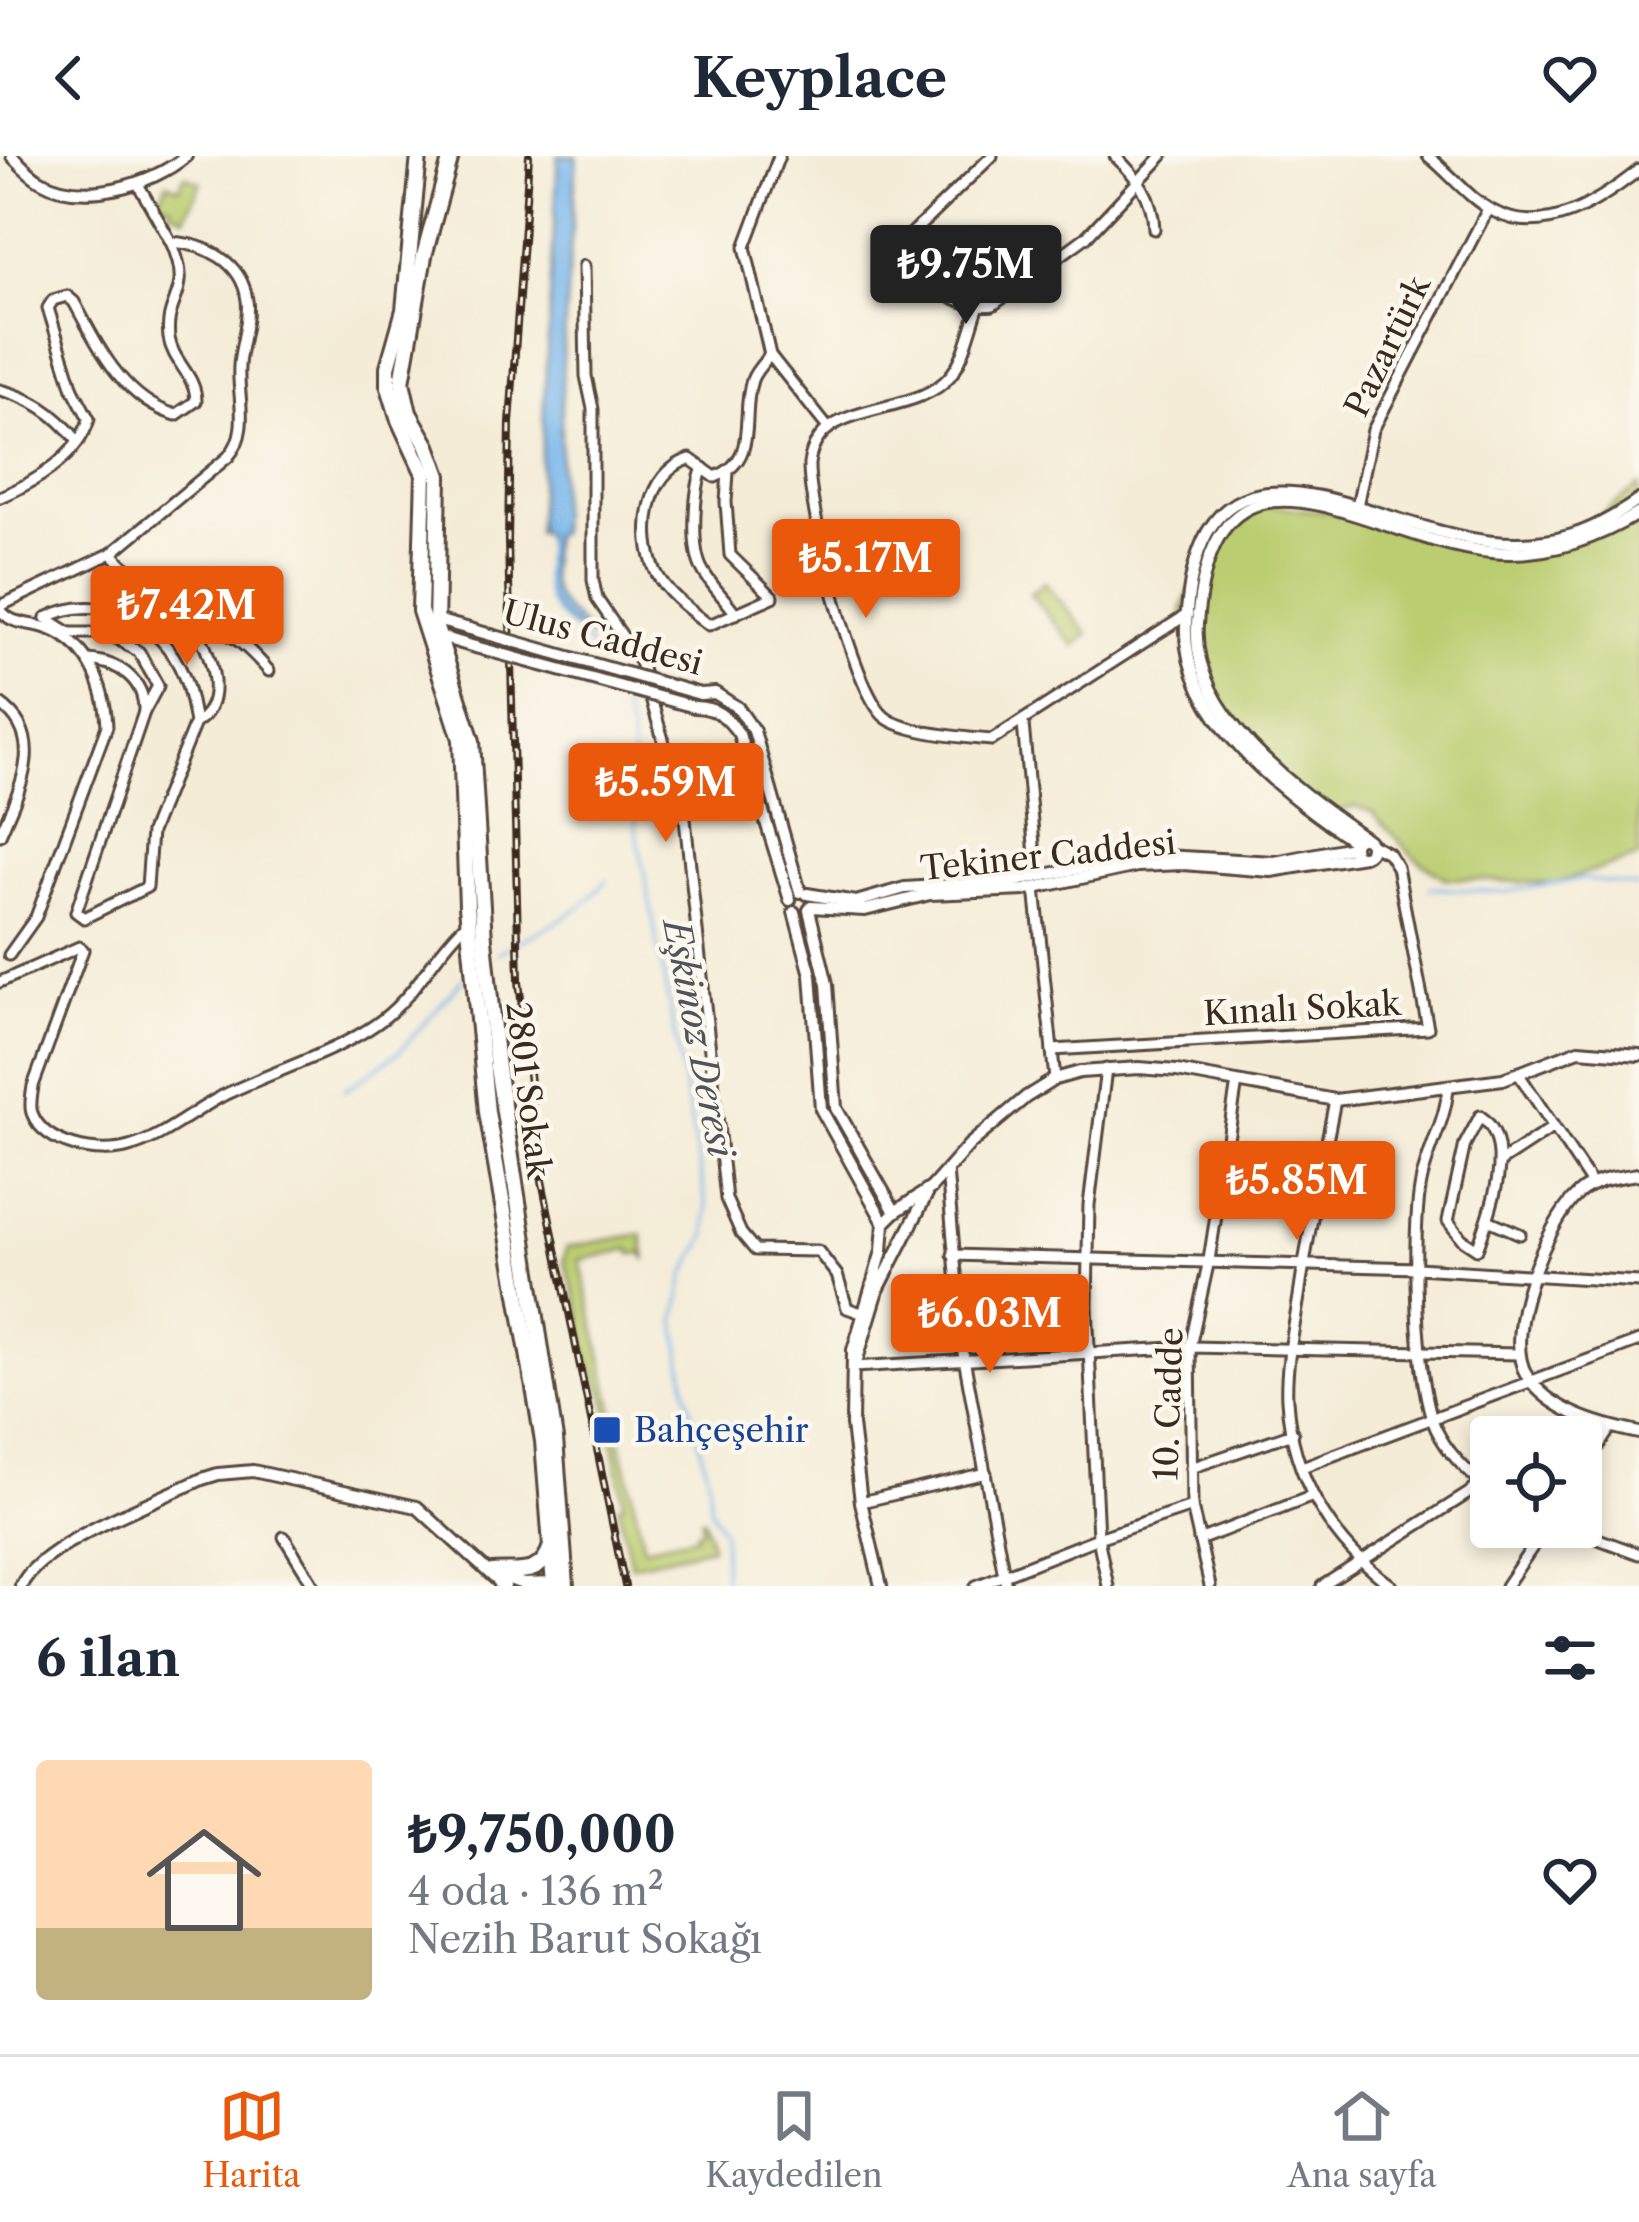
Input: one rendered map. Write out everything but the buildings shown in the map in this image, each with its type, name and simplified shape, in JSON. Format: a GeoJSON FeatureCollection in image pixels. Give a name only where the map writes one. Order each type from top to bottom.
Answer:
{"type":"FeatureCollection","features":[{"type":"Feature","properties":{"kind":"main road"},"geometry":{"type":"LineString","coordinates":[[419,156],[404,310],[388,377],[399,420],[422,464],[426,490],[419,606],[433,625]]}},
{"type":"Feature","properties":{"kind":"main road"},"geometry":{"type":"LineString","coordinates":[[433,625],[439,476],[409,413],[402,374],[424,256],[451,156]]}},
{"type":"Feature","properties":{"kind":"main road","name":"2801 Sokak"},"geometry":{"type":"LineString","coordinates":[[433,625],[472,741],[485,957],[505,1132],[555,1439],[560,1585]]}},
{"type":"Feature","properties":{"kind":"main road","name":"2801 Sokak"},"geometry":{"type":"LineString","coordinates":[[433,625],[461,740],[468,922],[488,1112],[543,1441],[560,1585]]}},
{"type":"Feature","properties":{"kind":"main road"},"geometry":{"type":"LineString","coordinates":[[446,663],[469,637]]}},
{"type":"Feature","properties":{"kind":"main road"},"geometry":{"type":"LineString","coordinates":[[468,922],[476,922],[485,957]]}},
{"type":"Feature","properties":{"kind":"main road"},"geometry":{"type":"LineString","coordinates":[[497,1580],[530,1572],[548,1556],[552,1541]]}},
{"type":"Feature","properties":{"kind":"street"},"geometry":{"type":"LineString","coordinates":[[12,156],[44,184],[92,191],[138,184],[186,156]]}},
{"type":"Feature","properties":{"kind":"street"},"geometry":{"type":"LineString","coordinates":[[778,156],[745,247],[770,355],[828,428]]}},
{"type":"Feature","properties":{"kind":"street"},"geometry":{"type":"LineString","coordinates":[[992,156],[900,250],[910,271],[978,308],[993,305],[1086,237],[1162,156]]}},
{"type":"Feature","properties":{"kind":"street"},"geometry":{"type":"LineString","coordinates":[[1115,156],[1141,180],[1151,202],[1154,229]]}},
{"type":"Feature","properties":{"kind":"street"},"geometry":{"type":"LineString","coordinates":[[1428,156],[1488,209],[1520,220],[1589,206],[1639,170]]}},
{"type":"Feature","properties":{"kind":"street"},"geometry":{"type":"LineString","coordinates":[[1446,170],[1450,156]]}},
{"type":"Feature","properties":{"kind":"street"},"geometry":{"type":"LineString","coordinates":[[0,497],[56,465],[87,429],[89,419],[73,389],[48,308],[59,297],[74,302],[109,361],[142,399],[176,415],[196,401],[193,380],[170,345],[169,328],[183,279],[171,242],[138,184]]}},
{"type":"Feature","properties":{"kind":"street","name":"Pazartürk"},"geometry":{"type":"LineString","coordinates":[[1352,509],[1373,430],[1488,209]]}},
{"type":"Feature","properties":{"kind":"street"},"geometry":{"type":"LineString","coordinates":[[9,955],[36,917],[107,726],[106,700],[88,660],[56,632],[10,621],[0,608],[112,553],[228,457],[240,439],[238,365],[247,299],[234,271],[215,252],[171,242]]}},
{"type":"Feature","properties":{"kind":"street"},"geometry":{"type":"LineString","coordinates":[[584,266],[585,359],[593,409],[593,580],[597,599],[640,662],[684,810],[726,1198],[741,1233],[755,1250],[811,1250],[824,1255],[837,1275],[847,1308],[866,1315]]}},
{"type":"Feature","properties":{"kind":"street"},"geometry":{"type":"LineString","coordinates":[[978,308],[960,358],[943,383],[828,428],[814,444],[809,465],[815,508],[852,655],[873,704],[899,725],[977,739],[1002,737],[1193,611]]}},
{"type":"Feature","properties":{"kind":"street"},"geometry":{"type":"LineString","coordinates":[[728,472],[715,477],[690,459],[676,464],[656,486],[650,505],[651,554],[657,575],[709,625],[773,597],[730,555],[726,502],[728,472],[749,439],[752,378],[770,355]]}},
{"type":"Feature","properties":{"kind":"street"},"geometry":{"type":"LineString","coordinates":[[0,390],[50,411],[76,439]]}},
{"type":"Feature","properties":{"kind":"street"},"geometry":{"type":"LineString","coordinates":[[703,468],[695,487],[698,556],[701,568],[736,614]]}},
{"type":"Feature","properties":{"kind":"street"},"geometry":{"type":"LineString","coordinates":[[1361,845],[1286,790],[1211,713],[1198,691],[1190,664],[1193,611],[1203,548],[1220,514],[1257,493],[1280,491],[1465,538],[1508,542],[1555,540],[1598,529],[1639,500]]}},
{"type":"Feature","properties":{"kind":"street"},"geometry":{"type":"LineString","coordinates":[[1352,509],[1449,544],[1512,552],[1580,542],[1639,513]]}},
{"type":"Feature","properties":{"kind":"street"},"geometry":{"type":"LineString","coordinates":[[112,553],[144,584],[169,595],[192,623],[214,674],[214,695],[205,718],[195,723]]}},
{"type":"Feature","properties":{"kind":"street"},"geometry":{"type":"LineString","coordinates":[[84,607],[122,610],[162,639],[184,675],[195,723],[151,832],[147,887],[84,918],[76,912],[144,712],[158,686],[139,652],[107,634],[70,632],[46,618],[84,607]]}},
{"type":"Feature","properties":{"kind":"street"},"geometry":{"type":"LineString","coordinates":[[1193,611],[1198,657],[1218,707],[1361,845]]}},
{"type":"Feature","properties":{"kind":"street"},"geometry":{"type":"LineString","coordinates":[[192,623],[211,624],[247,645],[269,670]]}},
{"type":"Feature","properties":{"kind":"street"},"geometry":{"type":"LineString","coordinates":[[433,625],[469,637]]}},
{"type":"Feature","properties":{"kind":"street","name":"Ulus Caddesi"},"geometry":{"type":"LineString","coordinates":[[469,637],[700,694],[715,693],[748,719],[826,984],[836,1108],[898,1212],[909,1220],[908,1231]]}},
{"type":"Feature","properties":{"kind":"street","name":"Ulus Caddesi"},"geometry":{"type":"LineString","coordinates":[[469,637],[695,707],[712,708],[739,734],[802,902],[821,1109],[884,1226]]}},
{"type":"Feature","properties":{"kind":"street"},"geometry":{"type":"LineString","coordinates":[[88,660],[114,664],[133,677],[144,699],[144,712]]}},
{"type":"Feature","properties":{"kind":"street"},"geometry":{"type":"LineString","coordinates":[[0,704],[23,728],[27,750],[20,788],[0,835]]}},
{"type":"Feature","properties":{"kind":"street"},"geometry":{"type":"LineString","coordinates":[[1023,724],[1055,1079]]}},
{"type":"Feature","properties":{"kind":"street"},"geometry":{"type":"LineString","coordinates":[[1333,854],[1340,841],[1336,829]]}},
{"type":"Feature","properties":{"kind":"street","name":"Tekiner Caddesi"},"geometry":{"type":"LineString","coordinates":[[1036,882],[1144,855],[1275,862],[1361,845]]}},
{"type":"Feature","properties":{"kind":"street","name":"Tekiner Caddesi"},"geometry":{"type":"LineString","coordinates":[[802,902],[865,910],[930,894],[1137,866],[1183,864],[1271,871],[1361,845]]}},
{"type":"Feature","properties":{"kind":"street","name":"Kınalı Sokak"},"geometry":{"type":"LineString","coordinates":[[1052,1050],[1428,1028],[1397,867],[1388,853],[1361,845]]}},
{"type":"Feature","properties":{"kind":"street"},"geometry":{"type":"LineString","coordinates":[[0,982],[63,952],[82,950],[31,1103],[33,1115],[60,1139],[82,1148],[109,1150],[146,1140],[227,1094],[377,1023],[399,1004],[468,922]]}},
{"type":"Feature","properties":{"kind":"street"},"geometry":{"type":"LineString","coordinates":[[866,1315],[891,1259],[946,1169],[991,1126],[1055,1079],[1106,1069],[1178,1071],[1335,1100],[1503,1079],[1579,1050],[1639,1055]]}},
{"type":"Feature","properties":{"kind":"street"},"geometry":{"type":"LineString","coordinates":[[1106,1069],[1089,1205],[1088,1352],[1098,1538],[1108,1586]]}},
{"type":"Feature","properties":{"kind":"street"},"geometry":{"type":"LineString","coordinates":[[1517,1073],[1592,1184]]}},
{"type":"Feature","properties":{"kind":"street","name":"10. Cadde"},"geometry":{"type":"LineString","coordinates":[[1210,1586],[1192,1507],[1190,1347],[1210,1260],[1237,1082]]}},
{"type":"Feature","properties":{"kind":"street"},"geometry":{"type":"LineString","coordinates":[[1448,1086],[1419,1190],[1417,1268],[1432,1418],[1447,1448],[1470,1470]]}},
{"type":"Feature","properties":{"kind":"street"},"geometry":{"type":"LineString","coordinates":[[1335,1100],[1303,1266],[1287,1404],[1302,1467],[1331,1530],[1359,1562],[1392,1586]]}},
{"type":"Feature","properties":{"kind":"street"},"geometry":{"type":"LineString","coordinates":[[1480,1116],[1492,1126],[1500,1162],[1477,1249],[1448,1222],[1465,1144],[1480,1116]]}},
{"type":"Feature","properties":{"kind":"street"},"geometry":{"type":"LineString","coordinates":[[1500,1162],[1552,1128]]}},
{"type":"Feature","properties":{"kind":"street"},"geometry":{"type":"LineString","coordinates":[[946,1169],[964,1359],[1006,1580]]}},
{"type":"Feature","properties":{"kind":"street"},"geometry":{"type":"LineString","coordinates":[[1639,1174],[1592,1184],[1566,1208],[1519,1318],[1518,1354],[1529,1379],[1559,1405],[1639,1432]]}},
{"type":"Feature","properties":{"kind":"street"},"geometry":{"type":"LineString","coordinates":[[881,1586],[853,1450],[854,1367],[884,1226],[931,1188]]}},
{"type":"Feature","properties":{"kind":"street"},"geometry":{"type":"LineString","coordinates":[[1488,1220],[1520,1234]]}},
{"type":"Feature","properties":{"kind":"street"},"geometry":{"type":"LineString","coordinates":[[884,1226],[892,1238],[908,1231]]}},
{"type":"Feature","properties":{"kind":"street"},"geometry":{"type":"LineString","coordinates":[[953,1255],[1417,1268],[1639,1282]]}},
{"type":"Feature","properties":{"kind":"street"},"geometry":{"type":"LineString","coordinates":[[1302,1467],[1639,1341]]}},
{"type":"Feature","properties":{"kind":"street"},"geometry":{"type":"LineString","coordinates":[[854,1367],[1190,1347],[1518,1354]]}},
{"type":"Feature","properties":{"kind":"street"},"geometry":{"type":"LineString","coordinates":[[1602,1440],[1611,1426]]}},
{"type":"Feature","properties":{"kind":"street"},"geometry":{"type":"LineString","coordinates":[[1191,1468],[1293,1433]]}},
{"type":"Feature","properties":{"kind":"street"},"geometry":{"type":"LineString","coordinates":[[21,1586],[26,1574],[50,1552],[202,1479],[254,1471],[417,1507],[497,1580],[560,1585]]}},
{"type":"Feature","properties":{"kind":"street"},"geometry":{"type":"LineString","coordinates":[[861,1502],[986,1473]]}},
{"type":"Feature","properties":{"kind":"street"},"geometry":{"type":"LineString","coordinates":[[1199,1540],[1313,1496]]}},
{"type":"Feature","properties":{"kind":"street"},"geometry":{"type":"LineString","coordinates":[[1322,1586],[1470,1497]]}},
{"type":"Feature","properties":{"kind":"street"},"geometry":{"type":"LineString","coordinates":[[976,1586],[1006,1580],[1098,1538],[1192,1507]]}},
{"type":"Feature","properties":{"kind":"street"},"geometry":{"type":"LineString","coordinates":[[284,1537],[314,1586]]}},
{"type":"Feature","properties":{"kind":"street"},"geometry":{"type":"LineString","coordinates":[[1602,1540],[1639,1553]]}},
{"type":"Feature","properties":{"kind":"street"},"geometry":{"type":"LineString","coordinates":[[1506,1586],[1532,1548]]}},
{"type":"Feature","properties":{"kind":"green space"},"geometry":{"type":"Polygon","coordinates":[[[185,175],[201,183],[185,217],[169,210],[171,205],[158,202],[167,183],[179,188],[185,175]]]}},
{"type":"Feature","properties":{"kind":"green space"},"geometry":{"type":"Polygon","coordinates":[[[1639,486],[1639,857],[1554,884],[1444,878],[1413,856],[1372,812],[1354,806],[1326,816],[1255,753],[1200,677],[1182,609],[1218,530],[1237,509],[1257,504],[1365,516],[1520,547],[1581,534],[1639,486]]]}},
{"type":"Feature","properties":{"kind":"green space"},"geometry":{"type":"Polygon","coordinates":[[[894,532],[945,534],[944,562],[859,559],[859,543],[891,543],[892,548],[894,532]]]}},
{"type":"Feature","properties":{"kind":"green space"},"geometry":{"type":"Polygon","coordinates":[[[1044,582],[1088,634],[1074,646],[1030,594],[1044,582]]]}},
{"type":"Feature","properties":{"kind":"green space"},"geometry":{"type":"Polygon","coordinates":[[[642,1234],[646,1261],[643,1253],[632,1254],[630,1249],[580,1260],[644,1547],[696,1536],[704,1518],[711,1547],[631,1565],[618,1506],[624,1504],[605,1398],[589,1361],[580,1309],[564,1261],[567,1247],[642,1234]]]}},
{"type":"Feature","properties":{"kind":"water"},"geometry":{"type":"Polygon","coordinates":[[[558,156],[577,156],[563,352],[558,534],[552,535],[550,574],[556,597],[599,641],[565,619],[549,599],[545,534],[537,532],[558,156]]]}},
{"type":"Feature","properties":{"kind":"waterway","name":"Eşkinoz Deresi"},"geometry":{"type":"LineString","coordinates":[[545,540],[549,602],[603,663]]}},
{"type":"Feature","properties":{"kind":"waterway","name":"Eşkinoz Deresi"},"geometry":{"type":"LineString","coordinates":[[616,688],[631,734],[636,828],[707,1208],[707,1235],[685,1275],[676,1321],[710,1508],[723,1532],[724,1586]]}},
{"type":"Feature","properties":{"kind":"waterway"},"geometry":{"type":"LineString","coordinates":[[1430,888],[1506,892],[1582,879],[1639,887]]}},
{"type":"Feature","properties":{"kind":"waterway"},"geometry":{"type":"LineString","coordinates":[[498,953],[570,914],[607,880]]}},
{"type":"Feature","properties":{"kind":"waterway"},"geometry":{"type":"LineString","coordinates":[[344,1091],[400,1051],[463,979]]}},
{"type":"Feature","properties":{"kind":"railway"},"geometry":{"type":"LineString","coordinates":[[529,156],[510,423],[508,541],[519,981],[539,1166],[625,1586]]}},
{"type":"Feature","properties":{"kind":"place","name":"Bahçeşehir"},"geometry":{"type":"Point","coordinates":[607,1430]}}]}
